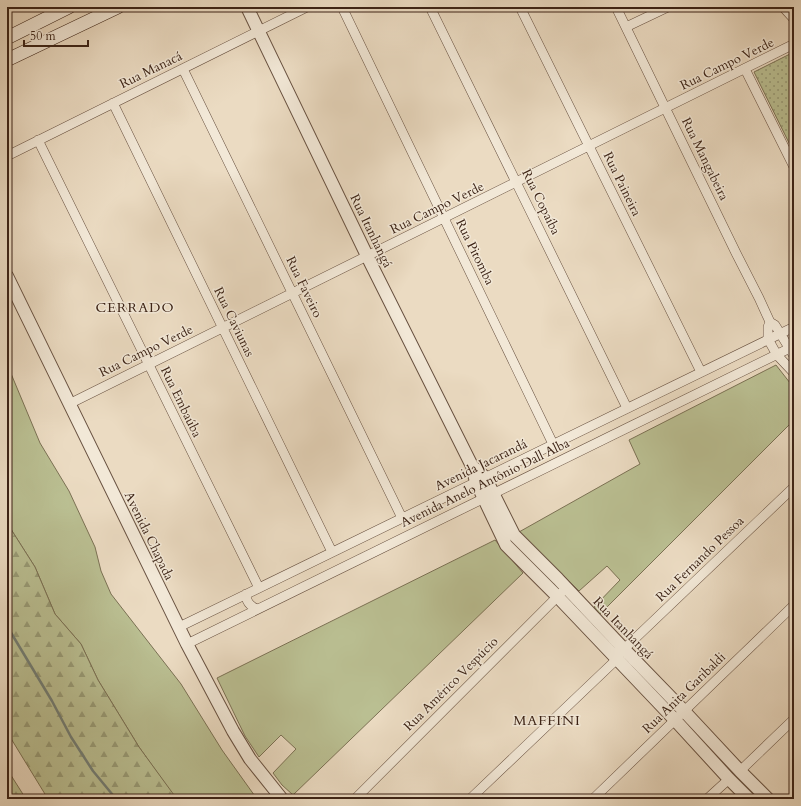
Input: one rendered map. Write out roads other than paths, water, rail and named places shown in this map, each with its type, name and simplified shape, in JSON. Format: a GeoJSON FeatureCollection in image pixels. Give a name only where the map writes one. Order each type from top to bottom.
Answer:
{"type":"FeatureCollection","features":[{"type":"Feature","properties":{"kind":"main road"},"geometry":{"type":"LineString","coordinates":[[7,60],[118,7]]}},
{"type":"Feature","properties":{"kind":"main road"},"geometry":{"type":"LineString","coordinates":[[7,38],[63,8]]}},
{"type":"Feature","properties":{"kind":"street","name":"Rua Itanhangá"},"geometry":{"type":"LineString","coordinates":[[247,7],[368,256],[472,466],[480,479],[488,496],[506,545],[557,596],[684,711],[768,799]]}},
{"type":"Feature","properties":{"kind":"street","name":"Rua Manacá"},"geometry":{"type":"LineString","coordinates":[[7,156],[307,7]]}},
{"type":"Feature","properties":{"kind":"street","name":"Rua Pitomba"},"geometry":{"type":"LineString","coordinates":[[342,7],[553,444]]}},
{"type":"Feature","properties":{"kind":"street","name":"Rua Copaíba"},"geometry":{"type":"LineString","coordinates":[[430,7],[627,408]]}},
{"type":"Feature","properties":{"kind":"street","name":"Rua Paineira"},"geometry":{"type":"LineString","coordinates":[[520,7],[701,372]]}},
{"type":"Feature","properties":{"kind":"street","name":"Rua Mangabeira"},"geometry":{"type":"LineString","coordinates":[[616,7],[770,322],[775,325],[792,350]]}},
{"type":"Feature","properties":{"kind":"street"},"geometry":{"type":"LineString","coordinates":[[626,27],[668,7]]}},
{"type":"Feature","properties":{"kind":"street"},"geometry":{"type":"LineString","coordinates":[[783,7],[794,19]]}},
{"type":"Feature","properties":{"kind":"street","name":"Rua Campo Verde"},"geometry":{"type":"LineString","coordinates":[[69,404],[666,109],[794,44]]}},
{"type":"Feature","properties":{"kind":"street","name":"Rua Faveiro"},"geometry":{"type":"LineString","coordinates":[[183,68],[402,518]]}},
{"type":"Feature","properties":{"kind":"street"},"geometry":{"type":"LineString","coordinates":[[746,69],[794,167]]}},
{"type":"Feature","properties":{"kind":"street","name":"Rua Caviunas"},"geometry":{"type":"LineString","coordinates":[[113,103],[332,552]]}},
{"type":"Feature","properties":{"kind":"street","name":"Rua Embaúba"},"geometry":{"type":"LineString","coordinates":[[38,140],[259,588]]}},
{"type":"Feature","properties":{"kind":"street","name":"Avenida Chapada"},"geometry":{"type":"LineString","coordinates":[[7,276],[187,644],[233,731],[247,753],[282,799]]}},
{"type":"Feature","properties":{"kind":"street"},"geometry":{"type":"LineString","coordinates":[[770,322],[768,327],[768,339],[791,370]]}},
{"type":"Feature","properties":{"kind":"street","name":"Avenida Jacarandá"},"geometry":{"type":"LineString","coordinates":[[179,627],[794,327]]}},
{"type":"Feature","properties":{"kind":"street","name":"Avenida Anelo Antônio Dall Alba"},"geometry":{"type":"LineString","coordinates":[[187,644],[778,354],[792,350]]}},
{"type":"Feature","properties":{"kind":"street","name":"Rua Fernando Pessoa"},"geometry":{"type":"LineString","coordinates":[[470,799],[794,487]]}},
{"type":"Feature","properties":{"kind":"street","name":"Rua Itanhangá"},"geometry":{"type":"LineString","coordinates":[[488,496],[514,535],[566,587],[675,720],[749,799]]}},
{"type":"Feature","properties":{"kind":"street","name":"Rua Américo Vespúcio"},"geometry":{"type":"LineString","coordinates":[[355,799],[566,587]]}},
{"type":"Feature","properties":{"kind":"street"},"geometry":{"type":"LineString","coordinates":[[246,594],[248,603],[257,609]]}},
{"type":"Feature","properties":{"kind":"street","name":"Rua Anita Garibaldi"},"geometry":{"type":"LineString","coordinates":[[593,799],[794,605]]}},
{"type":"Feature","properties":{"kind":"street"},"geometry":{"type":"LineString","coordinates":[[740,771],[794,719]]}},
{"type":"Feature","properties":{"kind":"street"},"geometry":{"type":"LineString","coordinates":[[708,799],[729,779]]}},
{"type":"Feature","properties":{"kind":"waterway"},"geometry":{"type":"LineString","coordinates":[[7,626],[52,701],[71,737],[93,771],[115,799]]}},
{"type":"Feature","properties":{"kind":"district","name":"CERRADO"},"geometry":{"type":"Point","coordinates":[135,307]}},
{"type":"Feature","properties":{"kind":"district","name":"MAFFINI"},"geometry":{"type":"Point","coordinates":[547,720]}}]}
